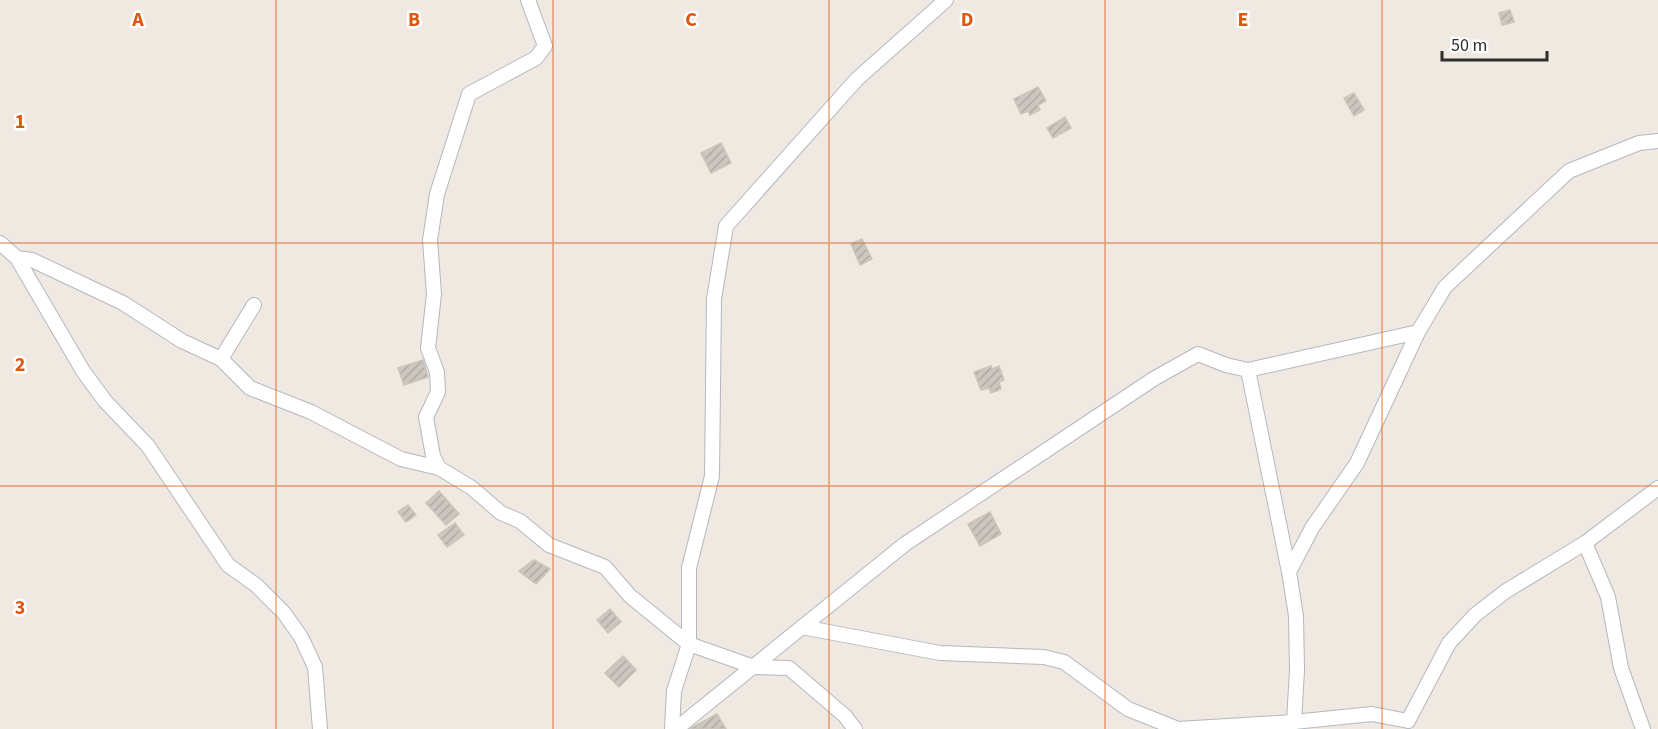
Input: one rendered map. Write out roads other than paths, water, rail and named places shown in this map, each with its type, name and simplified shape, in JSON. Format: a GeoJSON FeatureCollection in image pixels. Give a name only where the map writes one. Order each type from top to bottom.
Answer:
{"type":"FeatureCollection","features":[{"type":"Feature","properties":{"kind":"street"},"geometry":{"type":"LineString","coordinates":[[439,468],[433,456],[426,417],[438,392],[437,372],[428,348],[434,294],[430,240],[437,194],[469,94],[536,58],[545,46],[528,0]]}},
{"type":"Feature","properties":{"kind":"street"},"geometry":{"type":"LineString","coordinates":[[674,729],[674,691],[689,644],[689,568],[712,476],[714,299],[726,226],[857,79],[946,0]]}},
{"type":"Feature","properties":{"kind":"street"},"geometry":{"type":"LineString","coordinates":[[1289,572],[1312,528],[1357,463],[1418,332],[1445,287],[1569,171],[1639,143],[1658,141]]}},
{"type":"Feature","properties":{"kind":"street"},"geometry":{"type":"LineString","coordinates":[[0,243],[17,258],[83,371],[105,401],[148,446],[228,565],[256,585],[284,613],[301,636],[315,667],[320,729]]}},
{"type":"Feature","properties":{"kind":"street"},"geometry":{"type":"LineString","coordinates":[[17,258],[32,260],[123,303],[182,341],[221,359],[250,388],[311,412],[401,459],[439,468],[472,488],[501,513],[520,521],[549,545],[605,567],[630,597],[689,644],[754,667],[789,668],[845,716],[855,729]]}},
{"type":"Feature","properties":{"kind":"street"},"geometry":{"type":"LineString","coordinates":[[221,359],[254,305]]}},
{"type":"Feature","properties":{"kind":"street"},"geometry":{"type":"LineString","coordinates":[[674,729],[905,544],[1155,378],[1198,354],[1226,365],[1248,370],[1418,332]]}},
{"type":"Feature","properties":{"kind":"street"},"geometry":{"type":"LineString","coordinates":[[1248,370],[1296,616],[1297,670],[1294,722]]}},
{"type":"Feature","properties":{"kind":"street"},"geometry":{"type":"LineString","coordinates":[[1408,721],[1449,643],[1475,615],[1506,591],[1585,543],[1658,488]]}},
{"type":"Feature","properties":{"kind":"street"},"geometry":{"type":"LineString","coordinates":[[1585,543],[1608,597],[1621,668],[1643,729]]}},
{"type":"Feature","properties":{"kind":"street"},"geometry":{"type":"LineString","coordinates":[[802,627],[940,653],[1044,657],[1064,662],[1128,709],[1178,729],[1294,722],[1372,714],[1408,721],[1421,729]]}}]}
